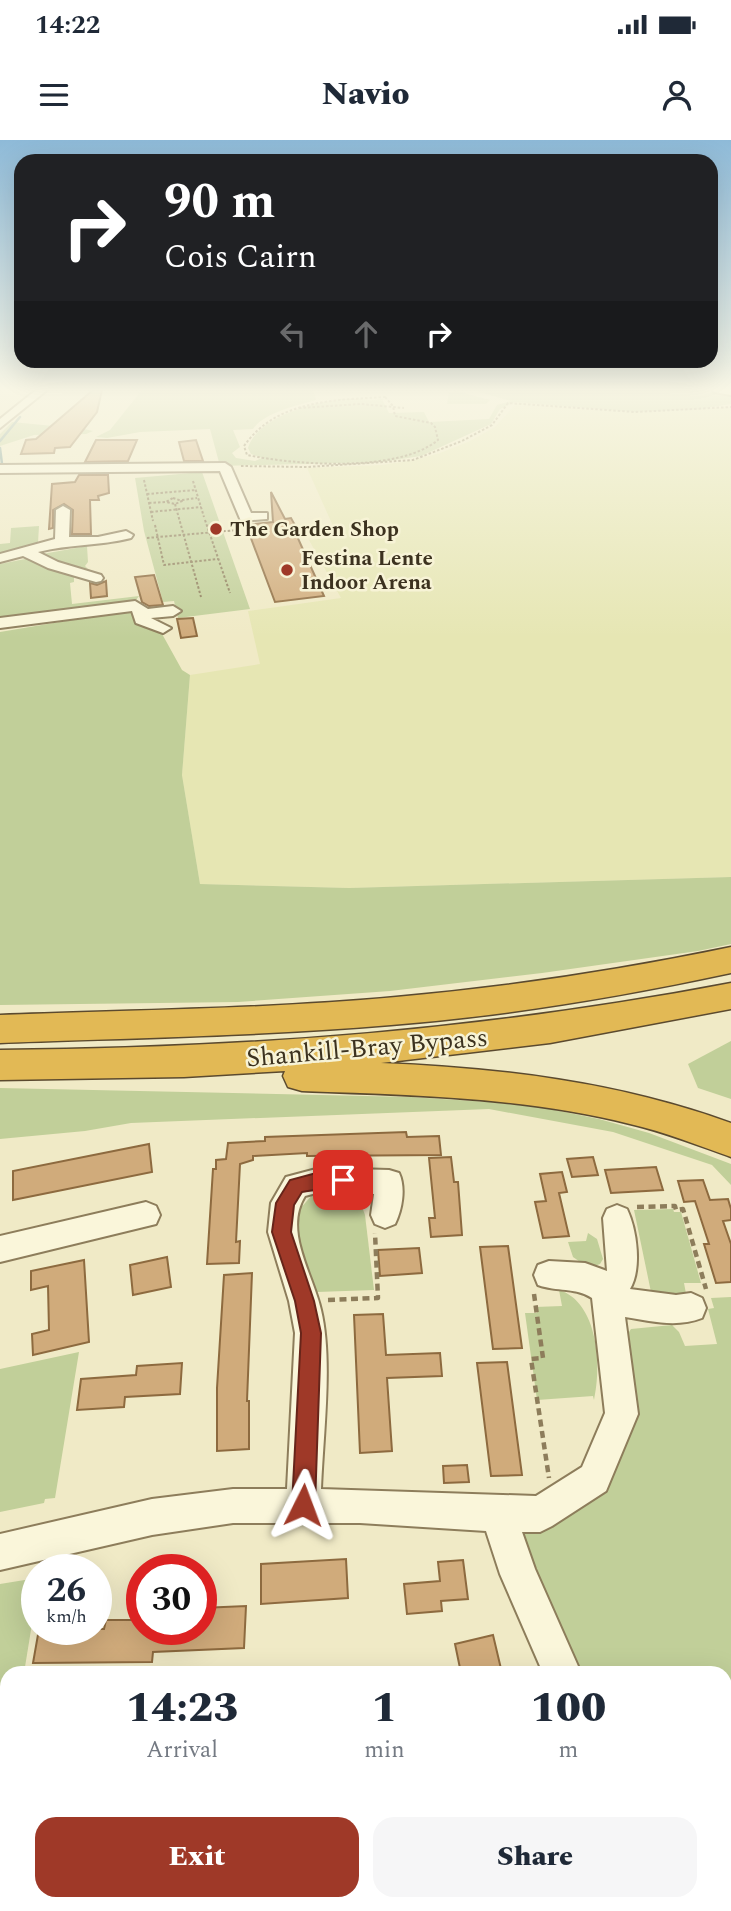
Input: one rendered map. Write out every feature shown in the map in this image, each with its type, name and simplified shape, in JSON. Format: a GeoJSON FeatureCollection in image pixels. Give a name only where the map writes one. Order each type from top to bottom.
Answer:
{"type":"FeatureCollection","features":[{"type":"Feature","properties":{"kind":"highway","name":"Shankill-Bray Bypass"},"geometry":{"type":"LineString","coordinates":[[0,1029],[351,1014],[449,1006],[574,990],[731,960]]}},
{"type":"Feature","properties":{"kind":"highway","name":"Shankill-Bray Bypass"},"geometry":{"type":"LineString","coordinates":[[0,1065],[92,1065],[371,1050],[507,1035],[675,1008],[731,996]]}},
{"type":"Feature","properties":{"kind":"highway"},"geometry":{"type":"LineString","coordinates":[[92,1065],[518,1088],[650,1114],[731,1140]]}},
{"type":"Feature","properties":{"kind":"street"},"geometry":{"type":"LineString","coordinates":[[227,473],[248,523],[262,516]]}},
{"type":"Feature","properties":{"kind":"street"},"geometry":{"type":"LineString","coordinates":[[62,541],[63,510]]}},
{"type":"Feature","properties":{"kind":"street"},"geometry":{"type":"LineString","coordinates":[[92,543],[126,535]]}},
{"type":"Feature","properties":{"kind":"street"},"geometry":{"type":"LineString","coordinates":[[0,558],[62,541],[122,541],[124,551]]}},
{"type":"Feature","properties":{"kind":"street"},"geometry":{"type":"LineString","coordinates":[[23,551],[53,565],[91,576],[92,543]]}},
{"type":"Feature","properties":{"kind":"street"},"geometry":{"type":"LineString","coordinates":[[0,623],[138,606],[142,620],[163,628]]}},
{"type":"Feature","properties":{"kind":"street"},"geometry":{"type":"LineString","coordinates":[[141,614],[173,611]]}},
{"type":"Feature","properties":{"kind":"street"},"geometry":{"type":"LineString","coordinates":[[303,1505],[311,1333],[304,1301],[282,1232],[285,1203],[296,1186],[320,1180],[389,1182],[385,1215]]}},
{"type":"Feature","properties":{"kind":"street"},"geometry":{"type":"LineString","coordinates":[[0,1249],[146,1215]]}},
{"type":"Feature","properties":{"kind":"street"},"geometry":{"type":"LineString","coordinates":[[606,1295],[621,1279],[622,1262],[617,1218]]}},
{"type":"Feature","properties":{"kind":"street"},"geometry":{"type":"LineString","coordinates":[[549,1275],[585,1277],[606,1295],[676,1310],[691,1308]]}},
{"type":"Feature","properties":{"kind":"street"},"geometry":{"type":"LineString","coordinates":[[0,1552],[152,1517],[233,1506],[303,1505],[540,1514],[594,1479],[622,1414],[606,1295]]}},
{"type":"Feature","properties":{"kind":"street"},"geometry":{"type":"LineString","coordinates":[[498,1514],[518,1574],[559,1666]]}},
{"type":"Feature","properties":{"kind":"path"},"geometry":{"type":"LineString","coordinates":[[191,476],[230,593]]}},
{"type":"Feature","properties":{"kind":"path"},"geometry":{"type":"LineString","coordinates":[[144,480],[163,565],[218,559]]}},
{"type":"Feature","properties":{"kind":"path"},"geometry":{"type":"LineString","coordinates":[[169,485],[173,498]]}},
{"type":"Feature","properties":{"kind":"path"},"geometry":{"type":"LineString","coordinates":[[147,494],[196,490]]}},
{"type":"Feature","properties":{"kind":"path"},"geometry":{"type":"LineString","coordinates":[[166,502],[173,498],[198,498]]}},
{"type":"Feature","properties":{"kind":"path"},"geometry":{"type":"LineString","coordinates":[[149,503],[175,504],[182,500]]}},
{"type":"Feature","properties":{"kind":"path"},"geometry":{"type":"LineString","coordinates":[[175,504],[201,597]]}},
{"type":"Feature","properties":{"kind":"path"},"geometry":{"type":"LineString","coordinates":[[151,512],[201,508]]}},
{"type":"Feature","properties":{"kind":"path"},"geometry":{"type":"LineString","coordinates":[[147,538],[209,532],[248,523]]}},
{"type":"Feature","properties":{"kind":"path"},"geometry":{"type":"LineString","coordinates":[[617,1218],[633,1207],[675,1206],[676,1210],[683,1209],[710,1306],[691,1308]]}},
{"type":"Feature","properties":{"kind":"path"},"geometry":{"type":"LineString","coordinates":[[304,1301],[377,1298],[374,1234],[385,1215]]}},
{"type":"Feature","properties":{"kind":"path"},"geometry":{"type":"LineString","coordinates":[[549,1275],[534,1293],[543,1358],[531,1359],[551,1492],[557,1504]]}},
{"type":"Feature","properties":{"kind":"green space"},"geometry":{"type":"Polygon","coordinates":[[[202,473],[250,609],[178,618],[174,601],[163,602],[144,531],[135,478],[202,473]]]}},
{"type":"Feature","properties":{"kind":"green space"},"geometry":{"type":"Polygon","coordinates":[[[309,473],[731,473],[731,877],[349,888],[200,884],[182,775],[190,675],[260,664],[248,611],[341,598],[309,540],[338,537],[309,473]]]}},
{"type":"Feature","properties":{"kind":"green space"},"geometry":{"type":"Polygon","coordinates":[[[39,526],[38,543],[0,555],[0,544],[10,543],[11,528],[39,526]]]}},
{"type":"Feature","properties":{"kind":"green space"},"geometry":{"type":"Polygon","coordinates":[[[87,546],[88,562],[85,566],[88,569],[65,567],[37,555],[87,546]]]}},
{"type":"Feature","properties":{"kind":"green space"},"geometry":{"type":"Polygon","coordinates":[[[30,558],[74,575],[74,582],[70,583],[72,604],[139,596],[136,600],[107,607],[0,621],[0,564],[30,558]]]}},
{"type":"Feature","properties":{"kind":"green space"},"geometry":{"type":"Polygon","coordinates":[[[131,610],[156,623],[182,670],[190,675],[182,775],[200,884],[349,888],[731,877],[731,944],[542,973],[390,991],[238,1002],[0,1005],[0,632],[131,610]]]}},
{"type":"Feature","properties":{"kind":"green space"},"geometry":{"type":"Polygon","coordinates":[[[731,1041],[731,1099],[698,1088],[688,1064],[731,1041]]]}},
{"type":"Feature","properties":{"kind":"green space"},"geometry":{"type":"Polygon","coordinates":[[[0,1088],[411,1097],[545,1108],[649,1133],[731,1164],[731,1185],[712,1165],[613,1132],[489,1109],[131,1123],[85,1131],[0,1139],[0,1088]]]}},
{"type":"Feature","properties":{"kind":"green space"},"geometry":{"type":"Polygon","coordinates":[[[339,1192],[360,1201],[365,1215],[374,1290],[317,1292],[294,1239],[293,1217],[312,1195],[339,1192]]]}},
{"type":"Feature","properties":{"kind":"green space"},"geometry":{"type":"Polygon","coordinates":[[[673,1209],[674,1212],[681,1212],[701,1283],[684,1283],[687,1299],[651,1292],[634,1210],[673,1209]]]}},
{"type":"Feature","properties":{"kind":"green space"},"geometry":{"type":"Polygon","coordinates":[[[588,1233],[597,1239],[603,1259],[600,1264],[589,1268],[573,1257],[568,1242],[586,1241],[588,1233]]]}},
{"type":"Feature","properties":{"kind":"green space"},"geometry":{"type":"Polygon","coordinates":[[[559,1290],[582,1307],[589,1321],[597,1353],[594,1400],[593,1396],[537,1400],[525,1313],[537,1313],[535,1307],[562,1306],[559,1290]]]}},
{"type":"Feature","properties":{"kind":"green space"},"geometry":{"type":"Polygon","coordinates":[[[731,1297],[731,1666],[564,1666],[517,1534],[583,1503],[625,1338],[631,1329],[672,1325],[679,1332],[685,1346],[717,1344],[708,1309],[714,1308],[711,1298],[731,1297]]]}},
{"type":"Feature","properties":{"kind":"green space"},"geometry":{"type":"Polygon","coordinates":[[[79,1352],[55,1498],[45,1499],[44,1503],[0,1512],[0,1369],[79,1352]]]}},
{"type":"Feature","properties":{"kind":"green space"},"geometry":{"type":"Polygon","coordinates":[[[21,1581],[21,1645],[29,1645],[25,1666],[0,1666],[0,1584],[21,1581]]]}},
{"type":"Feature","properties":{"kind":"building"},"geometry":{"type":"Polygon","coordinates":[[[79,475],[108,475],[109,493],[98,496],[99,500],[90,500],[91,534],[72,534],[73,510],[64,504],[53,510],[53,528],[49,529],[52,484],[75,482],[79,475]]]}},
{"type":"Feature","properties":{"kind":"building","name":"Festina Lente Indoor Arena"},"geometry":{"type":"Polygon","coordinates":[[[271,492],[285,519],[291,518],[300,534],[296,534],[324,596],[275,602],[246,525],[273,522],[271,492]]]}},
{"type":"Feature","properties":{"kind":"building"},"geometry":{"type":"Polygon","coordinates":[[[154,575],[163,605],[149,606],[142,602],[135,577],[154,575]]]}},
{"type":"Feature","properties":{"kind":"building"},"geometry":{"type":"Polygon","coordinates":[[[106,581],[107,596],[91,598],[90,583],[97,585],[106,581]]]}},
{"type":"Feature","properties":{"kind":"building"},"geometry":{"type":"Polygon","coordinates":[[[193,618],[197,636],[181,638],[177,619],[193,618]]]}},
{"type":"Feature","properties":{"kind":"building"},"geometry":{"type":"Polygon","coordinates":[[[406,1132],[407,1137],[439,1136],[441,1155],[307,1156],[307,1153],[253,1156],[253,1160],[240,1164],[236,1242],[240,1241],[239,1263],[207,1264],[213,1169],[216,1169],[216,1160],[226,1159],[228,1143],[265,1141],[265,1137],[406,1132]]]}},
{"type":"Feature","properties":{"kind":"building"},"geometry":{"type":"Polygon","coordinates":[[[149,1144],[152,1172],[13,1200],[13,1171],[149,1144]]]}},
{"type":"Feature","properties":{"kind":"building"},"geometry":{"type":"Polygon","coordinates":[[[451,1157],[454,1182],[458,1182],[462,1235],[431,1237],[429,1218],[435,1218],[429,1158],[451,1157]]]}},
{"type":"Feature","properties":{"kind":"building"},"geometry":{"type":"Polygon","coordinates":[[[593,1157],[598,1175],[572,1177],[567,1159],[593,1157]]]}},
{"type":"Feature","properties":{"kind":"building"},"geometry":{"type":"Polygon","coordinates":[[[656,1167],[663,1190],[611,1193],[605,1170],[656,1167]]]}},
{"type":"Feature","properties":{"kind":"building"},"geometry":{"type":"Polygon","coordinates":[[[562,1172],[567,1192],[559,1193],[569,1236],[543,1238],[535,1202],[546,1201],[540,1174],[562,1172]]]}},
{"type":"Feature","properties":{"kind":"building"},"geometry":{"type":"Polygon","coordinates":[[[703,1180],[710,1200],[728,1199],[731,1209],[731,1220],[723,1221],[731,1244],[731,1282],[716,1283],[704,1244],[709,1244],[695,1201],[684,1202],[678,1181],[703,1180]]]}},
{"type":"Feature","properties":{"kind":"building"},"geometry":{"type":"Polygon","coordinates":[[[508,1246],[522,1348],[493,1349],[480,1247],[508,1246]]]}},
{"type":"Feature","properties":{"kind":"building"},"geometry":{"type":"Polygon","coordinates":[[[419,1248],[422,1273],[380,1276],[378,1250],[419,1248]]]}},
{"type":"Feature","properties":{"kind":"building"},"geometry":{"type":"Polygon","coordinates":[[[167,1257],[171,1287],[133,1295],[130,1265],[167,1257]]]}},
{"type":"Feature","properties":{"kind":"building"},"geometry":{"type":"Polygon","coordinates":[[[84,1260],[89,1342],[33,1355],[32,1334],[49,1330],[48,1286],[31,1290],[31,1271],[84,1260]]]}},
{"type":"Feature","properties":{"kind":"building"},"geometry":{"type":"Polygon","coordinates":[[[252,1273],[247,1401],[249,1449],[217,1451],[217,1388],[224,1275],[252,1273]]]}},
{"type":"Feature","properties":{"kind":"building"},"geometry":{"type":"Polygon","coordinates":[[[383,1314],[386,1355],[440,1353],[442,1376],[387,1378],[392,1451],[360,1453],[354,1315],[383,1314]]]}},
{"type":"Feature","properties":{"kind":"building"},"geometry":{"type":"Polygon","coordinates":[[[507,1362],[522,1475],[491,1476],[477,1363],[507,1362]]]}},
{"type":"Feature","properties":{"kind":"building"},"geometry":{"type":"Polygon","coordinates":[[[182,1363],[180,1394],[125,1397],[124,1407],[77,1410],[81,1379],[136,1375],[137,1366],[182,1363]]]}},
{"type":"Feature","properties":{"kind":"building"},"geometry":{"type":"Polygon","coordinates":[[[467,1465],[469,1482],[444,1483],[443,1466],[467,1465]]]}},
{"type":"Feature","properties":{"kind":"building"},"geometry":{"type":"Polygon","coordinates":[[[346,1559],[348,1598],[261,1604],[261,1564],[346,1559]]]}},
{"type":"Feature","properties":{"kind":"building"},"geometry":{"type":"Polygon","coordinates":[[[463,1560],[468,1599],[441,1601],[442,1611],[407,1614],[404,1584],[440,1581],[438,1562],[463,1560]]]}},
{"type":"Feature","properties":{"kind":"building"},"geometry":{"type":"Polygon","coordinates":[[[246,1606],[244,1648],[153,1652],[152,1662],[33,1663],[36,1645],[112,1645],[112,1620],[126,1620],[126,1645],[217,1645],[217,1607],[246,1606]]]}},
{"type":"Feature","properties":{"kind":"building"},"geometry":{"type":"Polygon","coordinates":[[[493,1635],[500,1666],[460,1666],[455,1644],[493,1635]]]}},
{"type":"Feature","properties":{"kind":"place","name":"The Garden Shop"},"geometry":{"type":"Point","coordinates":[216,529]}},
{"type":"Feature","properties":{"kind":"place","name":"Festina Lente Indoor Arena"},"geometry":{"type":"Point","coordinates":[287,570]}},
{"type":"Feature","properties":{"kind":"route"},"geometry":{"type":"LineString","coordinates":[[303,1505],[311,1333],[304,1301],[282,1232],[283,1218],[285,1203],[296,1186],[320,1180],[343,1180]]}}]}
